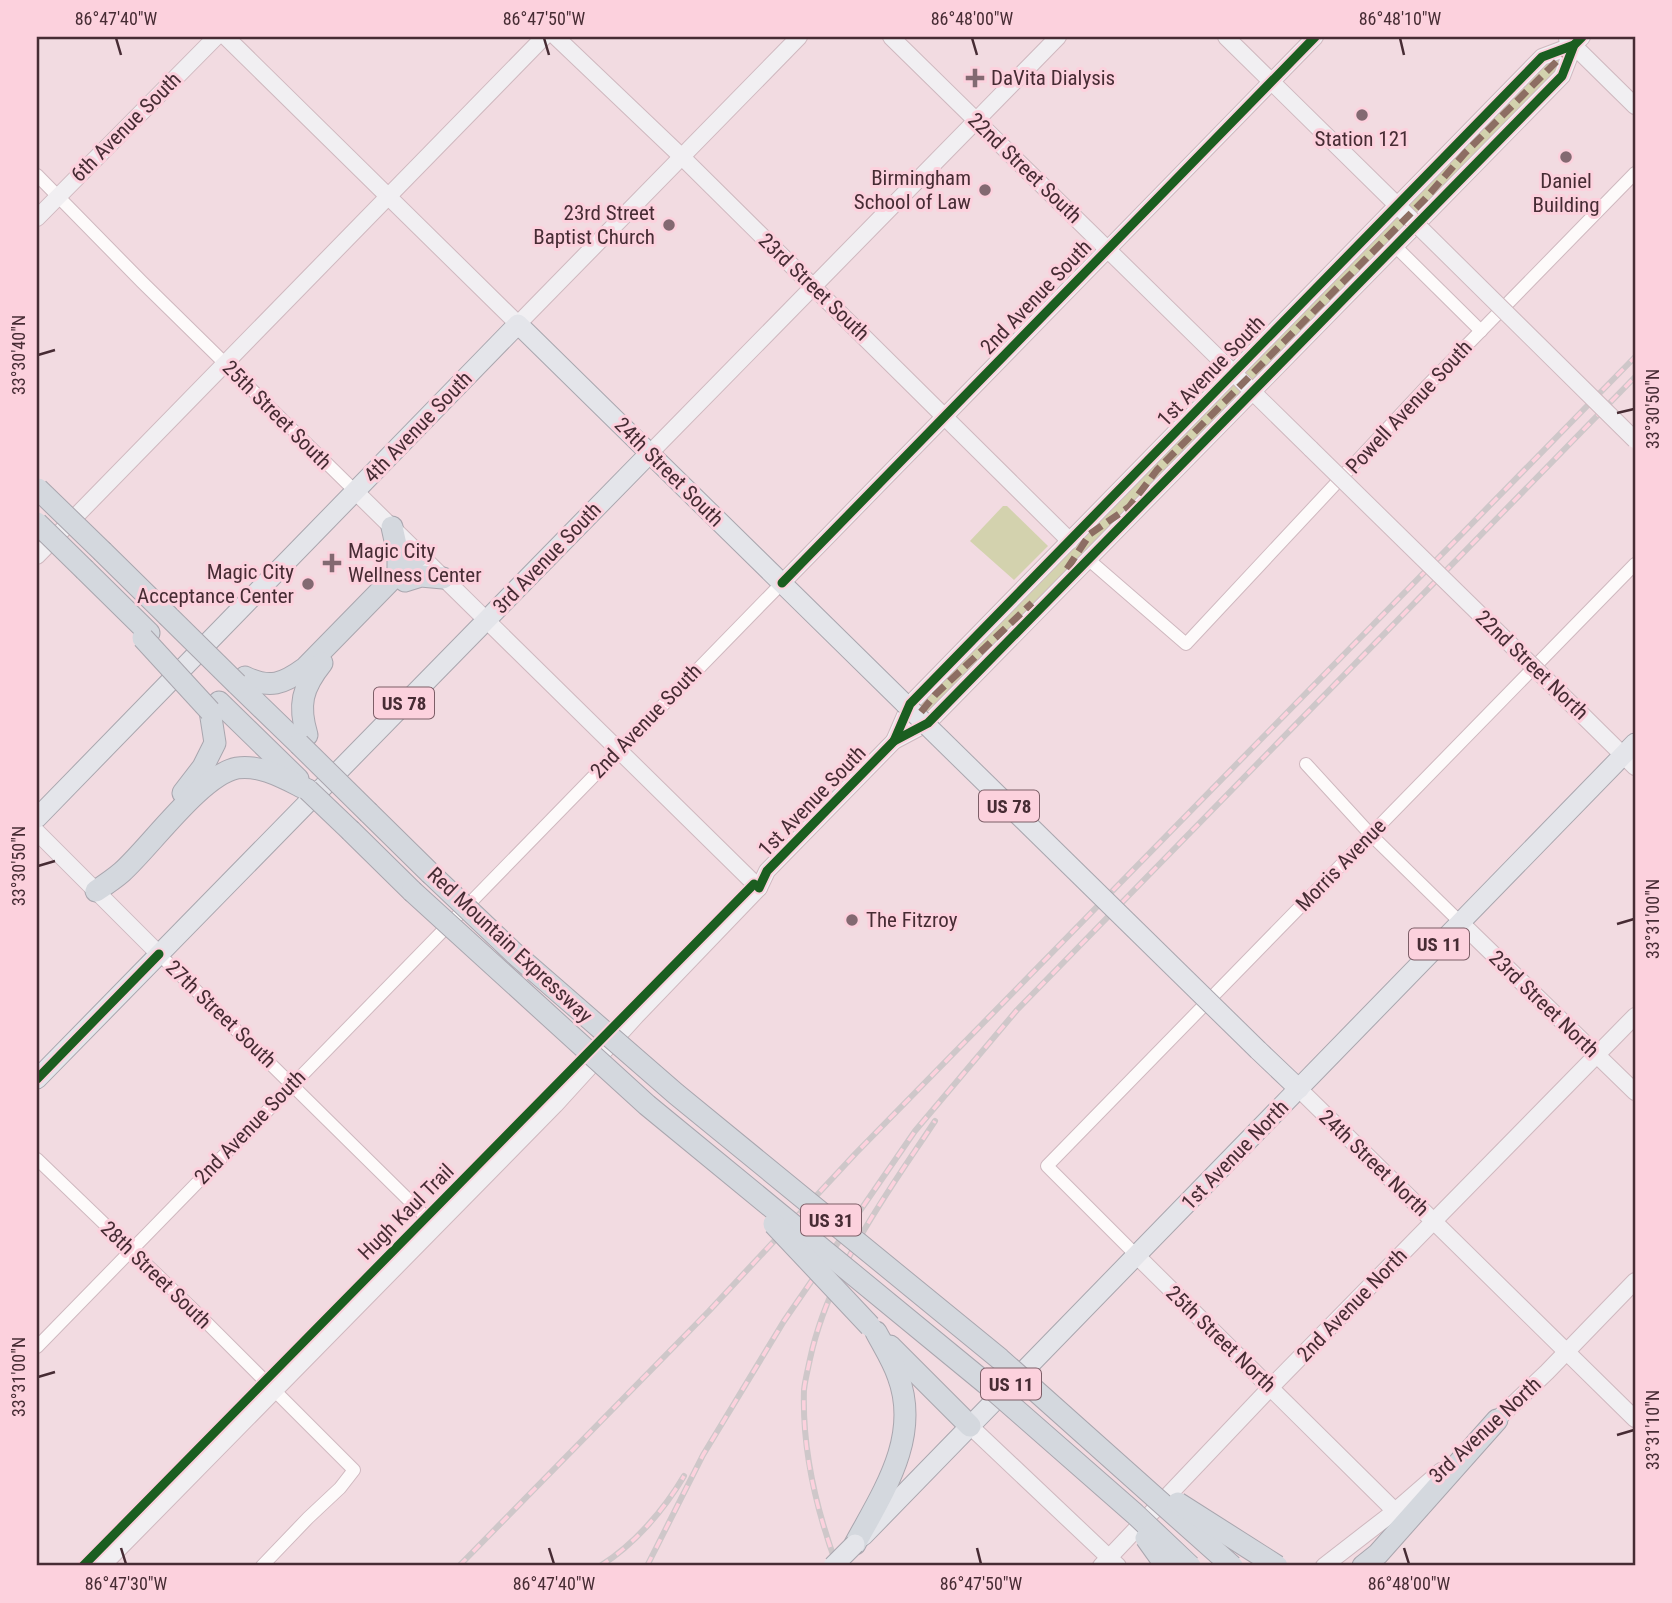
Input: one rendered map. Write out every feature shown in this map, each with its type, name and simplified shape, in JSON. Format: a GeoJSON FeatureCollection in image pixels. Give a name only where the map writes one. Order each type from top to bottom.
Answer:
{"type":"FeatureCollection","features":[{"type":"Feature","properties":{"kind":"highway"},"geometry":{"type":"LineString","coordinates":[[38,488],[201,648],[241,680],[303,740]]}},
{"type":"Feature","properties":{"kind":"highway"},"geometry":{"type":"LineString","coordinates":[[37,523],[109,594],[146,636],[274,767]]}},
{"type":"Feature","properties":{"kind":"highway"},"geometry":{"type":"LineString","coordinates":[[392,527],[402,577]]}},
{"type":"Feature","properties":{"kind":"highway"},"geometry":{"type":"LineString","coordinates":[[241,680],[268,685],[289,680],[422,558]]}},
{"type":"Feature","properties":{"kind":"highway"},"geometry":{"type":"LineString","coordinates":[[303,740],[302,699],[308,682],[320,664],[402,577],[443,578]]}},
{"type":"Feature","properties":{"kind":"highway"},"geometry":{"type":"LineString","coordinates":[[96,891],[116,862],[181,796],[203,767],[215,743],[214,707]]}},
{"type":"Feature","properties":{"kind":"highway","name":"Red Mountain Expressway"},"geometry":{"type":"LineString","coordinates":[[303,740],[372,810],[412,845],[425,867],[514,953],[666,1086],[1000,1359],[1232,1566]]}},
{"type":"Feature","properties":{"kind":"highway"},"geometry":{"type":"LineString","coordinates":[[96,891],[122,872],[211,782],[237,768],[274,767]]}},
{"type":"Feature","properties":{"kind":"highway","name":"Red Mountain Expressway"},"geometry":{"type":"LineString","coordinates":[[274,767],[309,790],[412,891],[647,1105],[989,1386],[1190,1566]]}},
{"type":"Feature","properties":{"kind":"highway"},"geometry":{"type":"LineString","coordinates":[[715,1161],[873,1329],[971,1426]]}},
{"type":"Feature","properties":{"kind":"highway"},"geometry":{"type":"LineString","coordinates":[[855,1544],[881,1508],[901,1451],[905,1413],[900,1379],[873,1329]]}},
{"type":"Feature","properties":{"kind":"highway"},"geometry":{"type":"LineString","coordinates":[[1371,1560],[1497,1420]]}},
{"type":"Feature","properties":{"kind":"highway"},"geometry":{"type":"LineString","coordinates":[[1117,1462],[1277,1566]]}},
{"type":"Feature","properties":{"kind":"highway"},"geometry":{"type":"LineString","coordinates":[[1118,1499],[1166,1566]]}},
{"type":"Feature","properties":{"kind":"main road","name":"24th Street South"},"geometry":{"type":"LineString","coordinates":[[518,324],[1112,907]]}},
{"type":"Feature","properties":{"kind":"main road","name":"4th Avenue South"},"geometry":{"type":"LineString","coordinates":[[37,818],[518,324]]}},
{"type":"Feature","properties":{"kind":"main road","name":"3rd Avenue South"},"geometry":{"type":"LineString","coordinates":[[37,1079],[650,453]]}},
{"type":"Feature","properties":{"kind":"main road","name":"1st Avenue North"},"geometry":{"type":"LineString","coordinates":[[881,1508],[971,1426],[1460,922],[1631,755]]}},
{"type":"Feature","properties":{"kind":"main road","name":"24th Street North"},"geometry":{"type":"LineString","coordinates":[[1112,907],[1299,1089]]}},
{"type":"Feature","properties":{"kind":"main road"},"geometry":{"type":"LineString","coordinates":[[833,1566],[855,1544]]}},
{"type":"Feature","properties":{"kind":"street","name":"6th Avenue South"},"geometry":{"type":"LineString","coordinates":[[37,218],[216,37]]}},
{"type":"Feature","properties":{"kind":"street","name":"24th Street South"},"geometry":{"type":"LineString","coordinates":[[226,37],[518,324]]}},
{"type":"Feature","properties":{"kind":"street"},"geometry":{"type":"LineString","coordinates":[[37,555],[544,37]]}},
{"type":"Feature","properties":{"kind":"street","name":"23rd Street South"},"geometry":{"type":"LineString","coordinates":[[556,37],[682,157],[1070,541]]}},
{"type":"Feature","properties":{"kind":"street","name":"4th Avenue South"},"geometry":{"type":"LineString","coordinates":[[518,324],[799,37]]}},
{"type":"Feature","properties":{"kind":"street","name":"22nd Street South"},"geometry":{"type":"LineString","coordinates":[[891,37],[1428,564]]}},
{"type":"Feature","properties":{"kind":"street","name":"3rd Avenue South"},"geometry":{"type":"LineString","coordinates":[[650,453],[1058,37]]}},
{"type":"Feature","properties":{"kind":"street"},"geometry":{"type":"LineString","coordinates":[[1226,37],[1635,440]]}},
{"type":"Feature","properties":{"kind":"street","name":"2nd Avenue South"},"geometry":{"type":"LineString","coordinates":[[37,1347],[617,749],[1315,37]]}},
{"type":"Feature","properties":{"kind":"street"},"geometry":{"type":"LineString","coordinates":[[1574,40],[1635,106]]}},
{"type":"Feature","properties":{"kind":"street","name":"1st Avenue South"},"geometry":{"type":"LineString","coordinates":[[894,741],[910,704],[1233,373],[1400,208],[1542,57],[1574,40]]}},
{"type":"Feature","properties":{"kind":"street","name":"1st Avenue South"},"geometry":{"type":"LineString","coordinates":[[102,1566],[555,1105],[759,888],[767,871],[894,741],[928,723],[1562,76],[1574,40]]}},
{"type":"Feature","properties":{"kind":"street","name":"Powell Avenue South"},"geometry":{"type":"LineString","coordinates":[[1089,560],[1186,644],[1481,331],[1635,173]]}},
{"type":"Feature","properties":{"kind":"street","name":"25th Street South"},"geometry":{"type":"LineString","coordinates":[[37,175],[759,888]]}},
{"type":"Feature","properties":{"kind":"street"},"geometry":{"type":"LineString","coordinates":[[1395,246],[1481,331]]}},
{"type":"Feature","properties":{"kind":"street"},"geometry":{"type":"LineString","coordinates":[[1259,347],[1259,360],[1262,365],[1267,368],[1276,367]]}},
{"type":"Feature","properties":{"kind":"street","name":"22nd Street North"},"geometry":{"type":"LineString","coordinates":[[1428,564],[1558,691],[1631,755]]}},
{"type":"Feature","properties":{"kind":"street","name":"Morris Avenue"},"geometry":{"type":"LineString","coordinates":[[1047,1166],[1635,564]]}},
{"type":"Feature","properties":{"kind":"street","name":"23rd Street North"},"geometry":{"type":"LineString","coordinates":[[1306,764],[1371,835],[1635,1093]]}},
{"type":"Feature","properties":{"kind":"street","name":"27th Street South"},"geometry":{"type":"LineString","coordinates":[[37,832],[435,1226]]}},
{"type":"Feature","properties":{"kind":"street","name":"2nd Avenue North"},"geometry":{"type":"LineString","coordinates":[[1109,1564],[1270,1388],[1635,1016]]}},
{"type":"Feature","properties":{"kind":"street","name":"24th Street North"},"geometry":{"type":"LineString","coordinates":[[1299,1089],[1635,1419]]}},
{"type":"Feature","properties":{"kind":"street","name":"28th Street South"},"geometry":{"type":"LineString","coordinates":[[37,1158],[354,1470],[340,1489],[262,1566]]}},
{"type":"Feature","properties":{"kind":"street","name":"25th Street North"},"geometry":{"type":"LineString","coordinates":[[1047,1166],[1395,1511]]}},
{"type":"Feature","properties":{"kind":"street","name":"3rd Avenue North"},"geometry":{"type":"LineString","coordinates":[[1324,1566],[1395,1511],[1497,1420],[1635,1281]]}},
{"type":"Feature","properties":{"kind":"street"},"geometry":{"type":"LineString","coordinates":[[971,1426],[1109,1564]]}},
{"type":"Feature","properties":{"kind":"green space"},"geometry":{"type":"Polygon","coordinates":[[[1560,59],[1557,73],[935,709],[905,729],[914,709],[1547,63],[1560,59]]]}},
{"type":"Feature","properties":{"kind":"green space"},"geometry":{"type":"Polygon","coordinates":[[[1003,506],[1007,506],[1048,546],[1014,580],[970,541],[1003,506]]]}},
{"type":"Feature","properties":{"kind":"railway"},"geometry":{"type":"LineString","coordinates":[[459,1566],[709,1311],[856,1153],[1635,357]]}},
{"type":"Feature","properties":{"kind":"railway"},"geometry":{"type":"LineString","coordinates":[[647,1566],[703,1455],[784,1321],[915,1131],[1017,1010],[1635,377]]}},
{"type":"Feature","properties":{"kind":"railway"},"geometry":{"type":"LineString","coordinates":[[837,1566],[817,1501],[805,1435],[804,1390],[810,1359],[819,1327],[845,1265],[879,1206],[935,1121]]}},
{"type":"Feature","properties":{"kind":"railway"},"geometry":{"type":"LineString","coordinates":[[600,1566],[625,1548],[647,1526],[684,1476]]}},
{"type":"Feature","properties":{"kind":"marked path"},"geometry":{"type":"LineString","coordinates":[[1067,569],[1090,534],[1129,507],[1157,470],[1566,52]]}},
{"type":"Feature","properties":{"kind":"marked path"},"geometry":{"type":"LineString","coordinates":[[921,712],[935,695],[1032,603]]}},
{"type":"Feature","properties":{"kind":"cycle path"},"geometry":{"type":"LineString","coordinates":[[782,583],[1315,37]]}},
{"type":"Feature","properties":{"kind":"cycle path"},"geometry":{"type":"LineString","coordinates":[[759,888],[767,871],[894,741],[928,723],[1562,76],[1574,45],[1582,37]]}},
{"type":"Feature","properties":{"kind":"cycle path"},"geometry":{"type":"LineString","coordinates":[[894,741],[910,704],[1542,57],[1574,45]]}},
{"type":"Feature","properties":{"kind":"cycle path","name":"Hugh Kaul Trail"},"geometry":{"type":"LineString","coordinates":[[83,1566],[754,884]]}},
{"type":"Feature","properties":{"kind":"cycle path"},"geometry":{"type":"LineString","coordinates":[[37,1079],[159,954]]}},
{"type":"Feature","properties":{"kind":"place","name":"DaVita Dialysis"},"geometry":{"type":"Point","coordinates":[975,78]}},
{"type":"Feature","properties":{"kind":"place","name":"Station 121"},"geometry":{"type":"Point","coordinates":[1362,115]}},
{"type":"Feature","properties":{"kind":"place","name":"Daniel Building"},"geometry":{"type":"Point","coordinates":[1566,157]}},
{"type":"Feature","properties":{"kind":"place","name":"Birmingham School of Law"},"geometry":{"type":"Point","coordinates":[985,190]}},
{"type":"Feature","properties":{"kind":"place","name":"23rd Street Baptist Church"},"geometry":{"type":"Point","coordinates":[669,225]}},
{"type":"Feature","properties":{"kind":"place","name":"Magic City Wellness Center"},"geometry":{"type":"Point","coordinates":[332,563]}},
{"type":"Feature","properties":{"kind":"place","name":"Magic City Acceptance Center"},"geometry":{"type":"Point","coordinates":[308,584]}},
{"type":"Feature","properties":{"kind":"place","name":"The Fitzroy"},"geometry":{"type":"Point","coordinates":[852,920]}}]}
